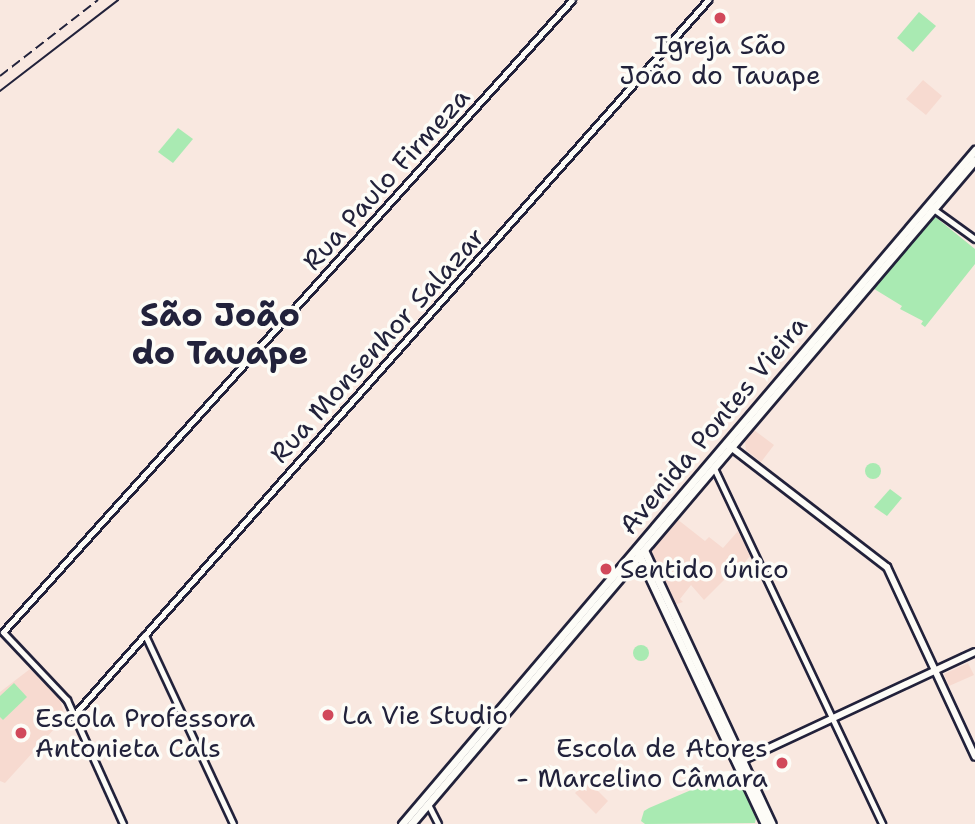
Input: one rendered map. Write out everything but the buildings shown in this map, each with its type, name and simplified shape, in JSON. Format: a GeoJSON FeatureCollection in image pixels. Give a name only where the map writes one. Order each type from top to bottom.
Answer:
{"type":"FeatureCollection","features":[{"type":"Feature","properties":{"kind":"main road","name":"Avenida Pontes Vieira"},"geometry":{"type":"LineString","coordinates":[[931,207],[975,150]]}},
{"type":"Feature","properties":{"kind":"main road","name":"Avenida Pontes Vieira"},"geometry":{"type":"LineString","coordinates":[[411,824],[728,445],[931,207],[975,160]]}},
{"type":"Feature","properties":{"kind":"main road","name":"Avenida Pontes Vieira"},"geometry":{"type":"LineString","coordinates":[[402,824],[715,468],[728,445]]}},
{"type":"Feature","properties":{"kind":"main road"},"geometry":{"type":"LineString","coordinates":[[728,445],[887,566],[975,757]]}},
{"type":"Feature","properties":{"kind":"main road"},"geometry":{"type":"LineString","coordinates":[[639,552],[739,762],[772,824]]}},
{"type":"Feature","properties":{"kind":"main road"},"geometry":{"type":"LineString","coordinates":[[739,762],[975,652]]}},
{"type":"Feature","properties":{"kind":"main road"},"geometry":{"type":"LineString","coordinates":[[739,762],[765,824]]}},
{"type":"Feature","properties":{"kind":"street","name":"Rua Paulo Firmeza"},"geometry":{"type":"LineString","coordinates":[[74,715],[61,693],[3,632],[572,0]]}},
{"type":"Feature","properties":{"kind":"street","name":"Rua Monsenhor Salazar"},"geometry":{"type":"LineString","coordinates":[[74,715],[708,0]]}},
{"type":"Feature","properties":{"kind":"street"},"geometry":{"type":"LineString","coordinates":[[931,207],[975,239]]}},
{"type":"Feature","properties":{"kind":"street"},"geometry":{"type":"LineString","coordinates":[[715,468],[882,824]]}},
{"type":"Feature","properties":{"kind":"street"},"geometry":{"type":"LineString","coordinates":[[145,635],[233,824]]}},
{"type":"Feature","properties":{"kind":"street"},"geometry":{"type":"LineString","coordinates":[[74,715],[123,824]]}},
{"type":"Feature","properties":{"kind":"street"},"geometry":{"type":"LineString","coordinates":[[428,804],[438,824]]}},
{"type":"Feature","properties":{"kind":"shaded area"},"geometry":{"type":"Polygon","coordinates":[[[923,80],[942,96],[926,115],[906,99],[923,80]]]}},
{"type":"Feature","properties":{"kind":"shaded area"},"geometry":{"type":"Polygon","coordinates":[[[754,430],[774,445],[761,462],[746,450],[745,442],[754,430]]]}},
{"type":"Feature","properties":{"kind":"shaded area"},"geometry":{"type":"Polygon","coordinates":[[[677,519],[705,541],[709,537],[723,548],[738,531],[750,556],[732,578],[729,575],[704,600],[691,585],[680,599],[683,602],[674,605],[650,554],[677,519]]]}},
{"type":"Feature","properties":{"kind":"shaded area"},"geometry":{"type":"Polygon","coordinates":[[[968,663],[974,675],[949,686],[944,674],[968,663]]]}},
{"type":"Feature","properties":{"kind":"shaded area"},"geometry":{"type":"Polygon","coordinates":[[[30,669],[60,700],[65,717],[5,783],[0,781],[0,692],[30,669]]]}},
{"type":"Feature","properties":{"kind":"shaded area"},"geometry":{"type":"Polygon","coordinates":[[[588,781],[608,801],[596,814],[575,793],[588,781]]]}},
{"type":"Feature","properties":{"kind":"green space"},"geometry":{"type":"Polygon","coordinates":[[[919,12],[936,26],[913,52],[897,38],[919,12]]]}},
{"type":"Feature","properties":{"kind":"green space"},"geometry":{"type":"Polygon","coordinates":[[[178,128],[193,139],[173,163],[158,152],[178,128]]]}},
{"type":"Feature","properties":{"kind":"green space"},"geometry":{"type":"Polygon","coordinates":[[[933,215],[975,249],[975,264],[925,327],[921,324],[923,321],[900,309],[902,306],[871,287],[885,270],[889,271],[933,215]]]}},
{"type":"Feature","properties":{"kind":"green space"},"geometry":{"type":"Polygon","coordinates":[[[873,463],[879,465],[879,477],[873,479],[867,477],[865,471],[867,465],[873,463]]]}},
{"type":"Feature","properties":{"kind":"green space"},"geometry":{"type":"Polygon","coordinates":[[[890,489],[902,498],[887,516],[874,507],[890,489]]]}},
{"type":"Feature","properties":{"kind":"green space"},"geometry":{"type":"Polygon","coordinates":[[[641,645],[647,647],[647,659],[641,661],[635,659],[633,653],[635,647],[641,645]]]}},
{"type":"Feature","properties":{"kind":"green space"},"geometry":{"type":"Polygon","coordinates":[[[14,683],[27,697],[3,720],[0,717],[0,696],[14,683]]]}},
{"type":"Feature","properties":{"kind":"green space"},"geometry":{"type":"Polygon","coordinates":[[[731,773],[736,774],[756,818],[755,823],[645,824],[641,821],[644,811],[649,808],[731,773]]]}},
{"type":"Feature","properties":{"kind":"tram line"},"geometry":{"type":"LineString","coordinates":[[0,91],[118,0]]}},
{"type":"Feature","properties":{"kind":"railway"},"geometry":{"type":"LineString","coordinates":[[0,76],[98,0]]}},
{"type":"Feature","properties":{"kind":"place","name":"Igreja São João do Tauape"},"geometry":{"type":"Point","coordinates":[720,18]}},
{"type":"Feature","properties":{"kind":"place","name":"Sentido único"},"geometry":{"type":"Point","coordinates":[606,569]}},
{"type":"Feature","properties":{"kind":"place","name":"La Vie Studio"},"geometry":{"type":"Point","coordinates":[328,715]}},
{"type":"Feature","properties":{"kind":"place","name":"Escola Professora Antonieta Cals"},"geometry":{"type":"Point","coordinates":[21,733]}},
{"type":"Feature","properties":{"kind":"place","name":"Escola de Atores - Marcelino Câmara"},"geometry":{"type":"Point","coordinates":[782,763]}},
{"type":"Feature","properties":{"kind":"district","name":"São João do Tauape"},"geometry":{"type":"Point","coordinates":[220,334]}}]}
